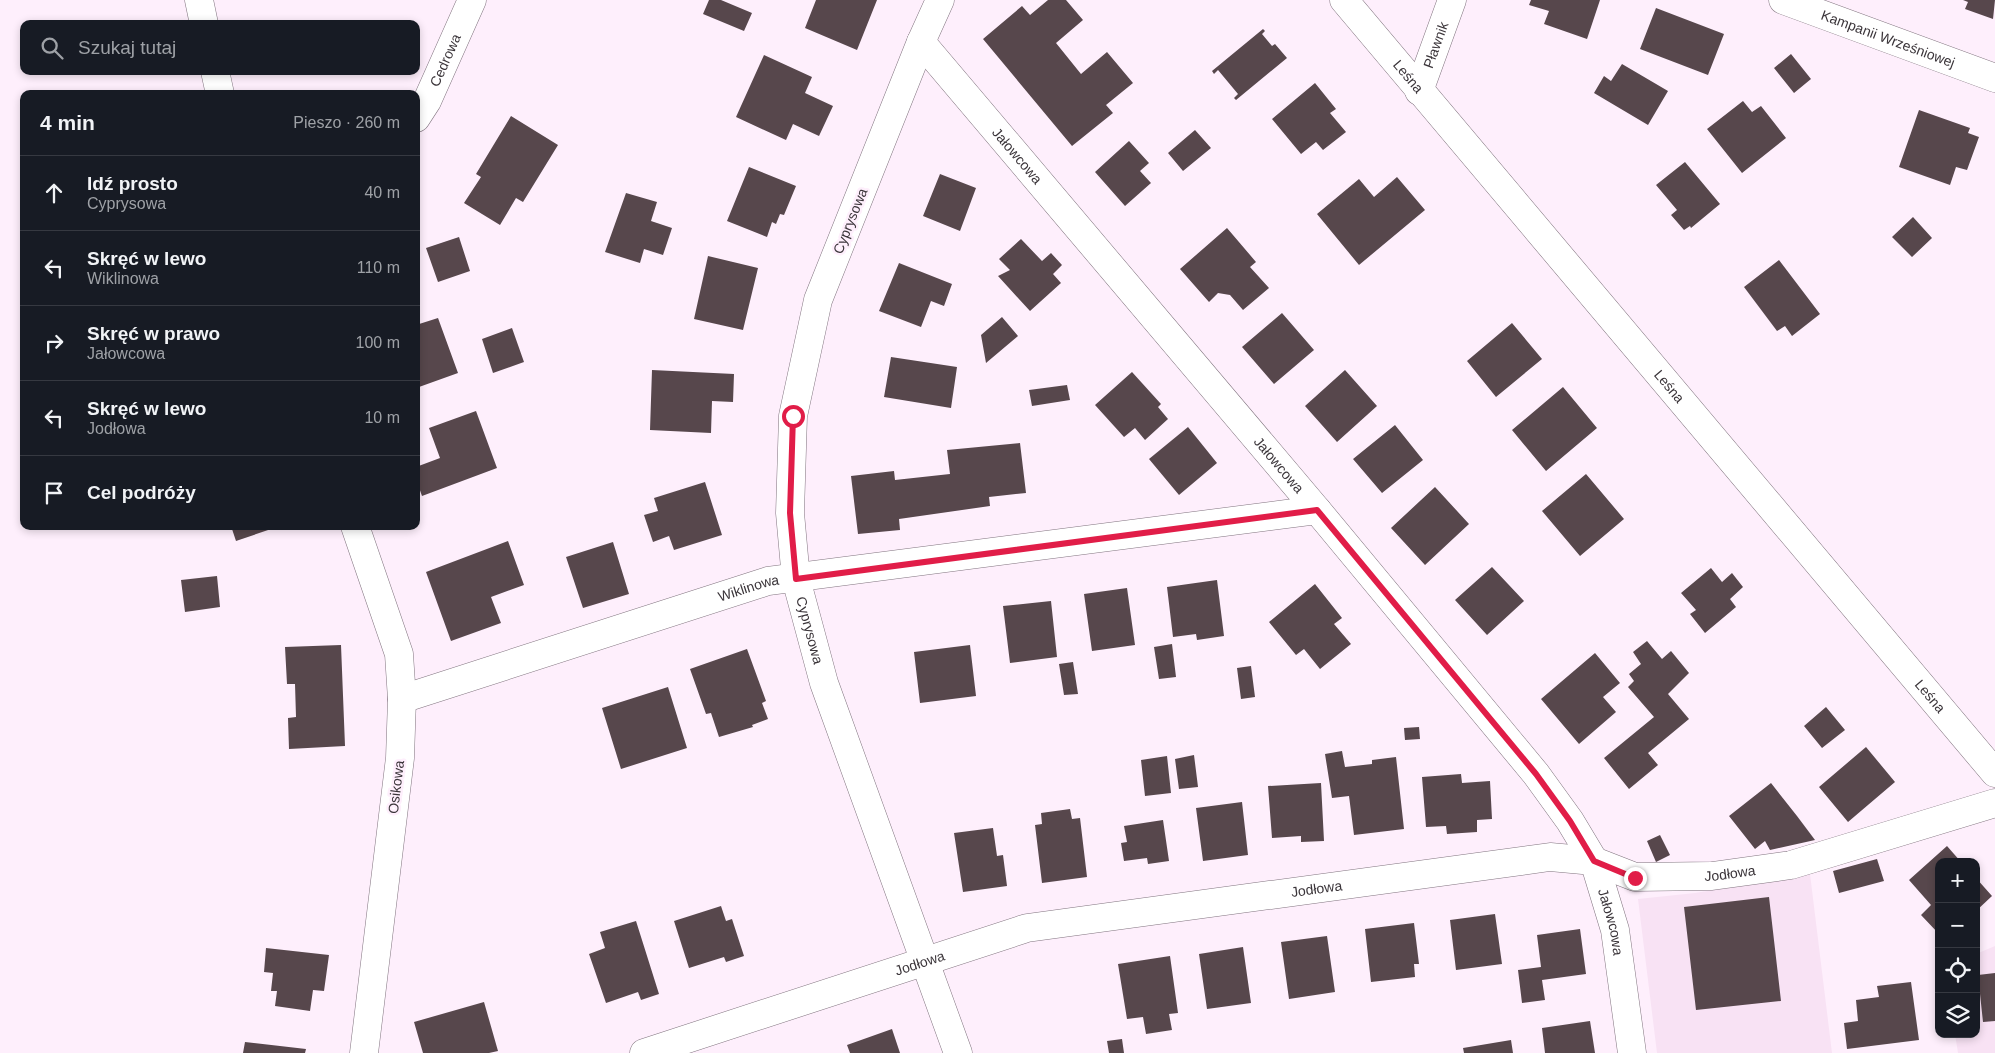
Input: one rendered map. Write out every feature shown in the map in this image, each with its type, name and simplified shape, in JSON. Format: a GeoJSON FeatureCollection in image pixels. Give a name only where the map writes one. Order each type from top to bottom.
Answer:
{"type":"FeatureCollection","features":[{"type":"Feature","properties":{"kind":"street"},"geometry":{"type":"LineString","coordinates":[[199,0],[203,20]]}},
{"type":"Feature","properties":{"kind":"street","name":"Cedrowa"},"geometry":{"type":"LineString","coordinates":[[420,112],[427,101],[472,0]]}},
{"type":"Feature","properties":{"kind":"street","name":"Cyprysowa"},"geometry":{"type":"LineString","coordinates":[[940,0],[921,42],[818,300],[793,416],[790,513],[796,579],[824,684],[958,1053]]}},
{"type":"Feature","properties":{"kind":"street","name":"Leśna"},"geometry":{"type":"LineString","coordinates":[[1344,0],[1995,773]]}},
{"type":"Feature","properties":{"kind":"street","name":"Pławnik"},"geometry":{"type":"LineString","coordinates":[[1419,91],[1452,0]]}},
{"type":"Feature","properties":{"kind":"street","name":"Kampanii Wrześniowej"},"geometry":{"type":"LineString","coordinates":[[1783,0],[1995,78]]}},
{"type":"Feature","properties":{"kind":"street","name":"Jałowcowa"},"geometry":{"type":"LineString","coordinates":[[921,42],[1317,510],[1536,774],[1570,821],[1594,861],[1616,930],[1632,1053]]}},
{"type":"Feature","properties":{"kind":"street"},"geometry":{"type":"LineString","coordinates":[[216,75],[219,90]]}},
{"type":"Feature","properties":{"kind":"street","name":"Wiklinowa"},"geometry":{"type":"LineString","coordinates":[[402,699],[768,581],[796,579],[1317,510]]}},
{"type":"Feature","properties":{"kind":"street","name":"Osikowa"},"geometry":{"type":"LineString","coordinates":[[356,530],[399,654],[402,699],[400,758],[364,1053]]}},
{"type":"Feature","properties":{"kind":"street","name":"Jodłowa"},"geometry":{"type":"LineString","coordinates":[[644,1053],[1027,928],[1550,857],[1594,861],[1635,878],[1712,876],[1791,865],[1995,803]]}},
{"type":"Feature","properties":{"kind":"shaded area"},"geometry":{"type":"Polygon","coordinates":[[[1810,874],[1832,1053],[1657,1053],[1638,899],[1695,893],[1810,874]]]}},
{"type":"Feature","properties":{"kind":"shaded area"},"geometry":{"type":"Polygon","coordinates":[[[1995,946],[1995,1053],[1958,1053],[1956,1038],[1980,1038],[1980,952],[1995,946]]]}},
{"type":"Feature","properties":{"kind":"building"},"geometry":{"type":"Polygon","coordinates":[[[709,0],[721,0],[752,13],[744,31],[703,14],[709,0]]]}},
{"type":"Feature","properties":{"kind":"building"},"geometry":{"type":"Polygon","coordinates":[[[816,0],[877,0],[857,50],[805,28],[816,0]]]}},
{"type":"Feature","properties":{"kind":"building"},"geometry":{"type":"Polygon","coordinates":[[[1048,0],[1066,0],[1083,20],[1056,43],[1081,74],[1107,52],[1133,83],[1106,105],[1113,113],[1072,146],[983,39],[1022,6],[1030,15],[1048,0]]]}},
{"type":"Feature","properties":{"kind":"building"},"geometry":{"type":"Polygon","coordinates":[[[1531,0],[1600,0],[1587,39],[1544,24],[1549,11],[1529,5],[1531,0]]]}},
{"type":"Feature","properties":{"kind":"building"},"geometry":{"type":"Polygon","coordinates":[[[1963,0],[1995,0],[1993,19],[1965,9],[1968,2],[1963,0]]]}},
{"type":"Feature","properties":{"kind":"building"},"geometry":{"type":"Polygon","coordinates":[[[1656,8],[1724,34],[1708,75],[1640,49],[1656,8]]]}},
{"type":"Feature","properties":{"kind":"building"},"geometry":{"type":"Polygon","coordinates":[[[1263,29],[1265,31],[1262,34],[1272,46],[1275,44],[1287,58],[1236,100],[1234,98],[1238,94],[1218,70],[1214,74],[1212,71],[1263,29]]]}},
{"type":"Feature","properties":{"kind":"building"},"geometry":{"type":"Polygon","coordinates":[[[1791,54],[1811,79],[1794,93],[1774,68],[1791,54]]]}},
{"type":"Feature","properties":{"kind":"building"},"geometry":{"type":"Polygon","coordinates":[[[764,55],[812,77],[805,93],[833,106],[819,136],[793,124],[786,140],[736,117],[764,55]]]}},
{"type":"Feature","properties":{"kind":"building"},"geometry":{"type":"Polygon","coordinates":[[[1622,64],[1668,91],[1648,125],[1594,93],[1604,76],[1611,81],[1622,64]]]}},
{"type":"Feature","properties":{"kind":"building"},"geometry":{"type":"Polygon","coordinates":[[[1315,83],[1336,109],[1330,113],[1346,132],[1323,150],[1316,142],[1301,154],[1272,119],[1315,83]]]}},
{"type":"Feature","properties":{"kind":"building"},"geometry":{"type":"Polygon","coordinates":[[[1743,101],[1752,112],[1761,106],[1786,138],[1742,173],[1707,129],[1743,101]]]}},
{"type":"Feature","properties":{"kind":"building"},"geometry":{"type":"Polygon","coordinates":[[[1919,110],[1970,128],[1968,133],[1979,137],[1967,170],[1956,167],[1950,185],[1899,167],[1919,110]]]}},
{"type":"Feature","properties":{"kind":"building"},"geometry":{"type":"Polygon","coordinates":[[[511,116],[558,145],[523,202],[516,198],[500,225],[464,203],[481,177],[476,174],[511,116]]]}},
{"type":"Feature","properties":{"kind":"building"},"geometry":{"type":"Polygon","coordinates":[[[1195,130],[1211,148],[1183,171],[1168,153],[1195,130]]]}},
{"type":"Feature","properties":{"kind":"building"},"geometry":{"type":"Polygon","coordinates":[[[1129,141],[1149,163],[1140,171],[1151,183],[1125,206],[1095,172],[1129,141]]]}},
{"type":"Feature","properties":{"kind":"building"},"geometry":{"type":"Polygon","coordinates":[[[1685,162],[1720,204],[1691,228],[1690,226],[1684,230],[1671,215],[1677,210],[1656,185],[1685,162]]]}},
{"type":"Feature","properties":{"kind":"building"},"geometry":{"type":"Polygon","coordinates":[[[749,167],[796,186],[784,215],[780,214],[776,224],[772,222],[767,237],[727,221],[749,167]]]}},
{"type":"Feature","properties":{"kind":"building"},"geometry":{"type":"Polygon","coordinates":[[[940,174],[976,188],[960,231],[923,216],[940,174]]]}},
{"type":"Feature","properties":{"kind":"building"},"geometry":{"type":"Polygon","coordinates":[[[1397,177],[1425,210],[1359,265],[1317,214],[1359,179],[1374,197],[1397,177]]]}},
{"type":"Feature","properties":{"kind":"building"},"geometry":{"type":"Polygon","coordinates":[[[626,193],[657,202],[651,221],[672,228],[663,255],[644,249],[640,263],[605,252],[626,193]]]}},
{"type":"Feature","properties":{"kind":"building"},"geometry":{"type":"Polygon","coordinates":[[[1913,217],[1932,238],[1912,257],[1892,237],[1913,217]]]}},
{"type":"Feature","properties":{"kind":"building"},"geometry":{"type":"Polygon","coordinates":[[[1227,228],[1256,262],[1250,267],[1269,288],[1243,310],[1230,295],[1218,293],[1209,302],[1180,269],[1227,228]]]}},
{"type":"Feature","properties":{"kind":"building"},"geometry":{"type":"Polygon","coordinates":[[[459,237],[470,271],[438,282],[426,248],[459,237]]]}},
{"type":"Feature","properties":{"kind":"building"},"geometry":{"type":"Polygon","coordinates":[[[1021,239],[1042,261],[1051,253],[1062,265],[1053,274],[1061,283],[1030,311],[998,276],[1010,270],[999,259],[1021,239]]]}},
{"type":"Feature","properties":{"kind":"building"},"geometry":{"type":"Polygon","coordinates":[[[708,256],[758,268],[743,330],[694,319],[708,256]]]}},
{"type":"Feature","properties":{"kind":"building"},"geometry":{"type":"Polygon","coordinates":[[[1779,260],[1820,314],[1792,336],[1785,326],[1777,331],[1744,287],[1779,260]]]}},
{"type":"Feature","properties":{"kind":"building"},"geometry":{"type":"Polygon","coordinates":[[[899,263],[952,284],[944,306],[931,301],[921,327],[879,311],[899,263]]]}},
{"type":"Feature","properties":{"kind":"building"},"geometry":{"type":"Polygon","coordinates":[[[1282,313],[1314,350],[1274,384],[1242,347],[1282,313]]]}},
{"type":"Feature","properties":{"kind":"building"},"geometry":{"type":"Polygon","coordinates":[[[1002,317],[1018,336],[986,363],[981,335],[1002,317]]]}},
{"type":"Feature","properties":{"kind":"building"},"geometry":{"type":"Polygon","coordinates":[[[438,318],[458,373],[420,387],[420,324],[438,318]]]}},
{"type":"Feature","properties":{"kind":"building"},"geometry":{"type":"Polygon","coordinates":[[[1512,323],[1542,359],[1496,397],[1467,361],[1512,323]]]}},
{"type":"Feature","properties":{"kind":"building"},"geometry":{"type":"Polygon","coordinates":[[[512,328],[524,362],[493,373],[482,339],[512,328]]]}},
{"type":"Feature","properties":{"kind":"building"},"geometry":{"type":"Polygon","coordinates":[[[891,357],[957,367],[951,408],[884,397],[891,357]]]}},
{"type":"Feature","properties":{"kind":"building"},"geometry":{"type":"Polygon","coordinates":[[[652,370],[734,374],[733,402],[712,401],[711,433],[650,430],[652,370]]]}},
{"type":"Feature","properties":{"kind":"building"},"geometry":{"type":"Polygon","coordinates":[[[1345,370],[1377,406],[1337,442],[1305,406],[1345,370]]]}},
{"type":"Feature","properties":{"kind":"building"},"geometry":{"type":"Polygon","coordinates":[[[1132,372],[1161,404],[1158,407],[1168,419],[1145,440],[1135,428],[1124,437],[1095,405],[1132,372]]]}},
{"type":"Feature","properties":{"kind":"building"},"geometry":{"type":"Polygon","coordinates":[[[1067,385],[1070,400],[1032,406],[1029,390],[1067,385]]]}},
{"type":"Feature","properties":{"kind":"building"},"geometry":{"type":"Polygon","coordinates":[[[1563,387],[1597,428],[1546,471],[1512,430],[1563,387]]]}},
{"type":"Feature","properties":{"kind":"building"},"geometry":{"type":"Polygon","coordinates":[[[476,411],[497,468],[422,496],[420,490],[420,466],[440,458],[429,428],[476,411]]]}},
{"type":"Feature","properties":{"kind":"building"},"geometry":{"type":"Polygon","coordinates":[[[1395,425],[1423,460],[1382,493],[1353,459],[1395,425]]]}},
{"type":"Feature","properties":{"kind":"building"},"geometry":{"type":"Polygon","coordinates":[[[1188,427],[1217,463],[1179,495],[1149,459],[1188,427]]]}},
{"type":"Feature","properties":{"kind":"building"},"geometry":{"type":"Polygon","coordinates":[[[1020,443],[1026,493],[989,497],[990,506],[899,519],[900,530],[858,534],[851,476],[894,471],[895,480],[950,474],[947,450],[1020,443]]]}},
{"type":"Feature","properties":{"kind":"building"},"geometry":{"type":"Polygon","coordinates":[[[1586,474],[1624,519],[1580,556],[1542,511],[1586,474]]]}},
{"type":"Feature","properties":{"kind":"building"},"geometry":{"type":"Polygon","coordinates":[[[705,482],[722,535],[674,550],[669,536],[653,542],[644,515],[658,511],[654,498],[705,482]]]}},
{"type":"Feature","properties":{"kind":"building"},"geometry":{"type":"Polygon","coordinates":[[[1435,487],[1469,524],[1425,565],[1391,528],[1435,487]]]}},
{"type":"Feature","properties":{"kind":"building"},"geometry":{"type":"Polygon","coordinates":[[[232,530],[268,530],[236,541],[232,530]]]}},
{"type":"Feature","properties":{"kind":"building"},"geometry":{"type":"Polygon","coordinates":[[[508,541],[524,585],[491,597],[501,623],[451,641],[426,572],[508,541]]]}},
{"type":"Feature","properties":{"kind":"building"},"geometry":{"type":"Polygon","coordinates":[[[613,542],[629,594],[583,608],[566,557],[613,542]]]}},
{"type":"Feature","properties":{"kind":"building"},"geometry":{"type":"Polygon","coordinates":[[[1492,567],[1524,601],[1487,635],[1455,600],[1492,567]]]}},
{"type":"Feature","properties":{"kind":"building"},"geometry":{"type":"Polygon","coordinates":[[[1711,568],[1722,582],[1732,573],[1743,587],[1730,599],[1736,607],[1705,633],[1690,614],[1696,610],[1681,593],[1711,568]]]}},
{"type":"Feature","properties":{"kind":"building"},"geometry":{"type":"Polygon","coordinates":[[[217,576],[220,607],[185,612],[181,580],[217,576]]]}},
{"type":"Feature","properties":{"kind":"building"},"geometry":{"type":"Polygon","coordinates":[[[1217,580],[1224,636],[1197,640],[1196,634],[1173,637],[1167,587],[1217,580]]]}},
{"type":"Feature","properties":{"kind":"building"},"geometry":{"type":"Polygon","coordinates":[[[1315,584],[1342,618],[1334,624],[1351,644],[1320,669],[1304,649],[1296,655],[1269,622],[1315,584]]]}},
{"type":"Feature","properties":{"kind":"building"},"geometry":{"type":"Polygon","coordinates":[[[1127,588],[1135,645],[1092,651],[1084,594],[1127,588]]]}},
{"type":"Feature","properties":{"kind":"building"},"geometry":{"type":"Polygon","coordinates":[[[1051,601],[1057,657],[1010,663],[1003,606],[1051,601]]]}},
{"type":"Feature","properties":{"kind":"building"},"geometry":{"type":"Polygon","coordinates":[[[1647,641],[1662,659],[1671,651],[1689,673],[1668,694],[1689,719],[1648,753],[1658,765],[1629,789],[1604,758],[1654,717],[1628,687],[1634,681],[1629,674],[1641,664],[1633,652],[1647,641]]]}},
{"type":"Feature","properties":{"kind":"building"},"geometry":{"type":"Polygon","coordinates":[[[1172,644],[1176,677],[1159,679],[1154,647],[1172,644]]]}},
{"type":"Feature","properties":{"kind":"building"},"geometry":{"type":"Polygon","coordinates":[[[341,645],[345,746],[289,749],[288,718],[296,717],[295,684],[287,684],[285,647],[341,645]]]}},
{"type":"Feature","properties":{"kind":"building"},"geometry":{"type":"Polygon","coordinates":[[[970,645],[976,696],[920,703],[914,652],[970,645]]]}},
{"type":"Feature","properties":{"kind":"building"},"geometry":{"type":"Polygon","coordinates":[[[747,649],[766,701],[762,703],[768,719],[752,725],[753,727],[719,737],[711,713],[706,714],[690,669],[747,649]]]}},
{"type":"Feature","properties":{"kind":"building"},"geometry":{"type":"Polygon","coordinates":[[[1595,653],[1620,683],[1603,697],[1616,712],[1579,744],[1541,699],[1595,653]]]}},
{"type":"Feature","properties":{"kind":"building"},"geometry":{"type":"Polygon","coordinates":[[[1073,662],[1078,694],[1064,695],[1059,664],[1073,662]]]}},
{"type":"Feature","properties":{"kind":"building"},"geometry":{"type":"Polygon","coordinates":[[[1251,666],[1255,697],[1241,699],[1237,668],[1251,666]]]}},
{"type":"Feature","properties":{"kind":"building"},"geometry":{"type":"Polygon","coordinates":[[[668,687],[687,748],[621,769],[602,708],[668,687]]]}},
{"type":"Feature","properties":{"kind":"building"},"geometry":{"type":"Polygon","coordinates":[[[1826,707],[1845,730],[1822,748],[1804,726],[1826,707]]]}},
{"type":"Feature","properties":{"kind":"building"},"geometry":{"type":"Polygon","coordinates":[[[1419,727],[1420,739],[1405,740],[1404,728],[1419,727]]]}},
{"type":"Feature","properties":{"kind":"building"},"geometry":{"type":"Polygon","coordinates":[[[1866,747],[1895,782],[1848,822],[1819,787],[1866,747]]]}},
{"type":"Feature","properties":{"kind":"building"},"geometry":{"type":"Polygon","coordinates":[[[1342,751],[1345,767],[1372,764],[1372,760],[1396,757],[1404,829],[1354,835],[1349,796],[1332,798],[1325,754],[1342,751]]]}},
{"type":"Feature","properties":{"kind":"building"},"geometry":{"type":"Polygon","coordinates":[[[1194,755],[1198,787],[1179,789],[1175,759],[1194,755]]]}},
{"type":"Feature","properties":{"kind":"building"},"geometry":{"type":"Polygon","coordinates":[[[1167,756],[1171,793],[1145,796],[1141,760],[1167,756]]]}},
{"type":"Feature","properties":{"kind":"building"},"geometry":{"type":"Polygon","coordinates":[[[1461,774],[1462,783],[1490,781],[1492,819],[1477,820],[1477,832],[1447,834],[1446,826],[1426,827],[1422,777],[1461,774]]]}},
{"type":"Feature","properties":{"kind":"building"},"geometry":{"type":"Polygon","coordinates":[[[1321,783],[1324,841],[1301,842],[1301,836],[1272,838],[1268,786],[1321,783]]]}},
{"type":"Feature","properties":{"kind":"building"},"geometry":{"type":"Polygon","coordinates":[[[1771,783],[1815,840],[1770,850],[1765,841],[1755,849],[1729,816],[1771,783]]]}},
{"type":"Feature","properties":{"kind":"building"},"geometry":{"type":"Polygon","coordinates":[[[1242,802],[1248,855],[1203,861],[1196,808],[1242,802]]]}},
{"type":"Feature","properties":{"kind":"building"},"geometry":{"type":"Polygon","coordinates":[[[1070,809],[1072,819],[1080,818],[1087,877],[1042,883],[1035,825],[1042,824],[1041,813],[1070,809]]]}},
{"type":"Feature","properties":{"kind":"building"},"geometry":{"type":"Polygon","coordinates":[[[1163,820],[1169,861],[1148,864],[1147,858],[1124,861],[1121,843],[1127,842],[1124,826],[1163,820]]]}},
{"type":"Feature","properties":{"kind":"building"},"geometry":{"type":"Polygon","coordinates":[[[993,828],[997,856],[1003,855],[1007,886],[963,892],[954,833],[993,828]]]}},
{"type":"Feature","properties":{"kind":"building"},"geometry":{"type":"Polygon","coordinates":[[[1660,835],[1670,855],[1656,862],[1647,841],[1660,835]]]}},
{"type":"Feature","properties":{"kind":"building"},"geometry":{"type":"Polygon","coordinates":[[[1947,846],[1958,858],[1935,858],[1935,930],[1921,915],[1931,905],[1909,880],[1947,846]]]}},
{"type":"Feature","properties":{"kind":"building"},"geometry":{"type":"Polygon","coordinates":[[[1877,859],[1884,881],[1839,893],[1833,871],[1877,859]]]}},
{"type":"Feature","properties":{"kind":"building"},"geometry":{"type":"Polygon","coordinates":[[[1980,882],[1992,896],[1980,907],[1980,882]]]}},
{"type":"Feature","properties":{"kind":"building"},"geometry":{"type":"Polygon","coordinates":[[[1769,897],[1781,1001],[1696,1010],[1684,907],[1769,897]]]}},
{"type":"Feature","properties":{"kind":"building"},"geometry":{"type":"Polygon","coordinates":[[[721,906],[726,921],[732,919],[744,956],[726,962],[724,957],[689,968],[674,921],[721,906]]]}},
{"type":"Feature","properties":{"kind":"building"},"geometry":{"type":"Polygon","coordinates":[[[1495,914],[1502,964],[1456,970],[1450,920],[1495,914]]]}},
{"type":"Feature","properties":{"kind":"building"},"geometry":{"type":"Polygon","coordinates":[[[636,921],[659,994],[641,1000],[638,992],[606,1003],[589,954],[605,948],[600,932],[636,921]]]}},
{"type":"Feature","properties":{"kind":"building"},"geometry":{"type":"Polygon","coordinates":[[[1414,923],[1419,964],[1414,964],[1415,977],[1371,982],[1365,929],[1414,923]]]}},
{"type":"Feature","properties":{"kind":"building"},"geometry":{"type":"Polygon","coordinates":[[[1580,929],[1586,974],[1542,980],[1545,1000],[1522,1003],[1518,970],[1541,967],[1537,935],[1580,929]]]}},
{"type":"Feature","properties":{"kind":"building"},"geometry":{"type":"Polygon","coordinates":[[[1327,936],[1335,992],[1289,999],[1281,942],[1327,936]]]}},
{"type":"Feature","properties":{"kind":"building"},"geometry":{"type":"Polygon","coordinates":[[[1243,947],[1251,1003],[1207,1009],[1199,954],[1243,947]]]}},
{"type":"Feature","properties":{"kind":"building"},"geometry":{"type":"Polygon","coordinates":[[[266,948],[329,955],[324,991],[313,990],[310,1011],[275,1006],[277,991],[271,991],[273,973],[264,972],[266,948]]]}},
{"type":"Feature","properties":{"kind":"building"},"geometry":{"type":"Polygon","coordinates":[[[1170,956],[1178,1013],[1169,1014],[1172,1030],[1146,1034],[1143,1017],[1127,1019],[1118,964],[1170,956]]]}},
{"type":"Feature","properties":{"kind":"building"},"geometry":{"type":"Polygon","coordinates":[[[1995,973],[1995,1021],[1983,1022],[1980,975],[1995,973]]]}},
{"type":"Feature","properties":{"kind":"building"},"geometry":{"type":"Polygon","coordinates":[[[1911,982],[1919,1040],[1847,1049],[1844,1023],[1858,1021],[1856,1000],[1879,997],[1877,986],[1911,982]]]}},
{"type":"Feature","properties":{"kind":"building"},"geometry":{"type":"Polygon","coordinates":[[[484,1002],[498,1051],[489,1053],[423,1053],[414,1022],[484,1002]]]}},
{"type":"Feature","properties":{"kind":"building"},"geometry":{"type":"Polygon","coordinates":[[[1590,1021],[1595,1053],[1545,1053],[1542,1028],[1590,1021]]]}},
{"type":"Feature","properties":{"kind":"building"},"geometry":{"type":"Polygon","coordinates":[[[892,1029],[900,1053],[850,1053],[847,1045],[892,1029]]]}},
{"type":"Feature","properties":{"kind":"building"},"geometry":{"type":"Polygon","coordinates":[[[1122,1039],[1124,1053],[1109,1053],[1107,1041],[1122,1039]]]}},
{"type":"Feature","properties":{"kind":"building"},"geometry":{"type":"Polygon","coordinates":[[[1511,1040],[1513,1053],[1464,1053],[1463,1048],[1511,1040]]]}},
{"type":"Feature","properties":{"kind":"building"},"geometry":{"type":"Polygon","coordinates":[[[245,1042],[306,1049],[305,1053],[243,1053],[245,1042]]]}},
{"type":"Feature","properties":{"kind":"route"},"geometry":{"type":"LineString","coordinates":[[793,416],[790,513],[796,579],[1317,510],[1536,774],[1570,821],[1594,861],[1635,878]]}}]}
